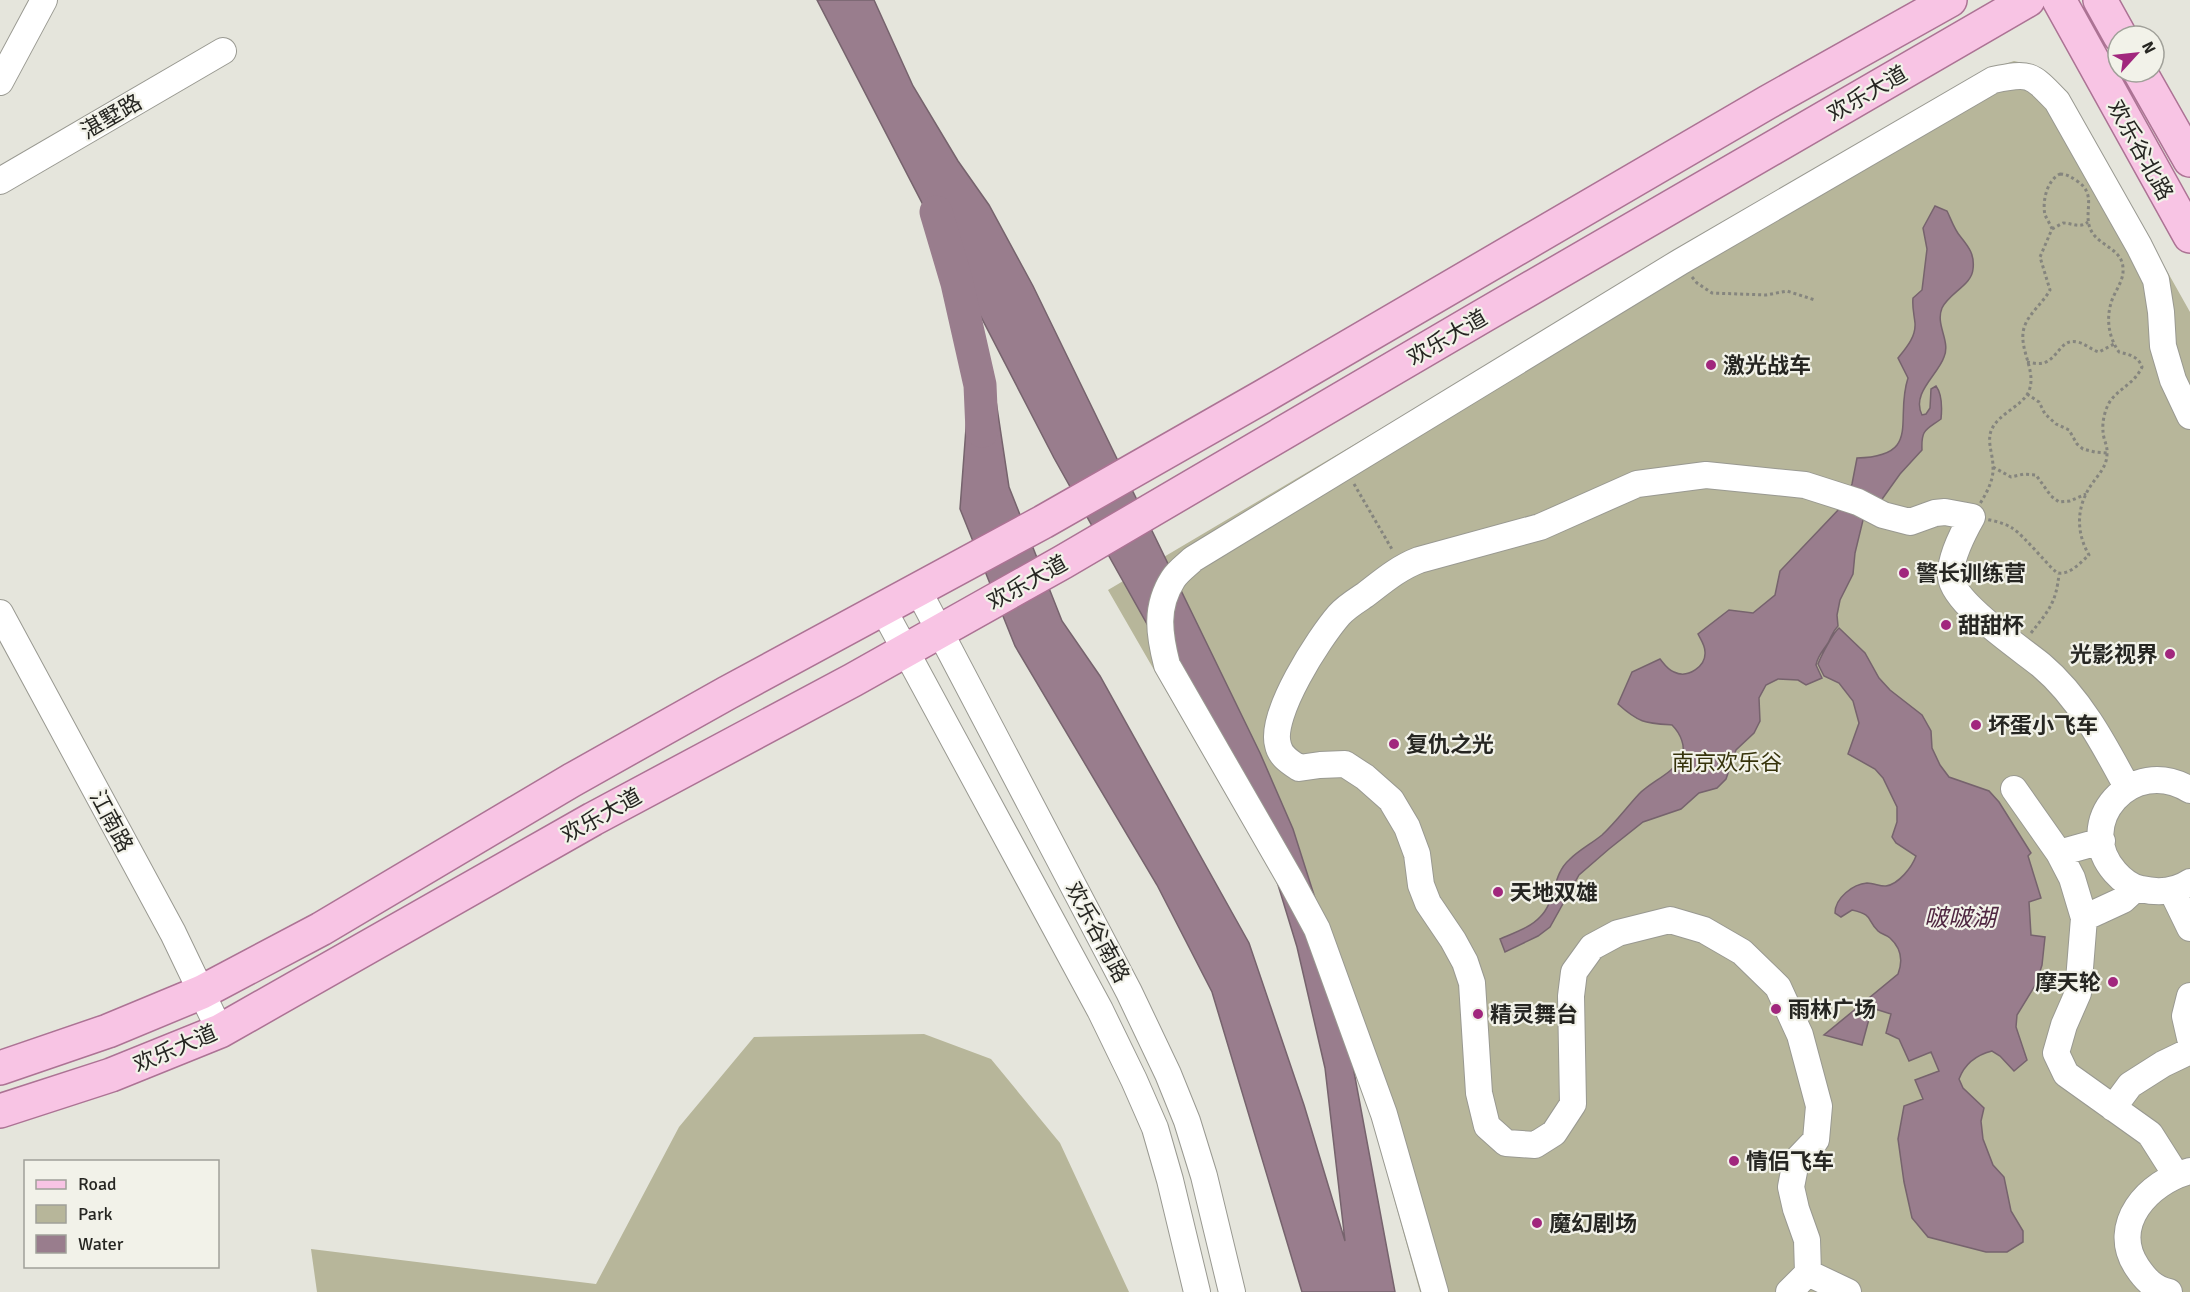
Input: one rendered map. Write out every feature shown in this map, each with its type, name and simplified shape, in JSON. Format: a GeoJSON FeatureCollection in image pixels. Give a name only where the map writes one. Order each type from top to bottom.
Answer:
{"type":"FeatureCollection","features":[{"type":"Feature","properties":{"kind":"main road","name":"欢乐大道"},"geometry":{"type":"LineString","coordinates":[[14,1063],[108,1031],[202,993],[358,907],[572,780],[727,693],[1093,494],[1653,169],[1950,0]]}},
{"type":"Feature","properties":{"kind":"main road","name":"欢乐大道"},"geometry":{"type":"LineString","coordinates":[[0,1111],[111,1075],[219,1031],[593,819],[905,651],[1063,562],[2028,0]]}},
{"type":"Feature","properties":{"kind":"main road","name":"欢乐谷北路"},"geometry":{"type":"LineString","coordinates":[[2059,0],[2190,236]]}},
{"type":"Feature","properties":{"kind":"main road"},"geometry":{"type":"LineString","coordinates":[[2100,0],[2113,24]]}},
{"type":"Feature","properties":{"kind":"main road"},"geometry":{"type":"LineString","coordinates":[[1912,21],[1925,24],[1934,32],[1935,43],[1932,56]]}},
{"type":"Feature","properties":{"kind":"main road","name":"欢乐谷北路"},"geometry":{"type":"LineString","coordinates":[[2147,84],[2190,160]]}},
{"type":"Feature","properties":{"kind":"main road"},"geometry":{"type":"LineString","coordinates":[[2133,137],[2137,124],[2143,117],[2153,114],[2165,118]]}},
{"type":"Feature","properties":{"kind":"main road"},"geometry":{"type":"LineString","coordinates":[[1653,169],[1645,184],[1645,196],[1656,204],[1673,206]]}},
{"type":"Feature","properties":{"kind":"main road"},"geometry":{"type":"LineString","coordinates":[[1344,349],[1360,351],[1371,358],[1370,372],[1361,387]]}},
{"type":"Feature","properties":{"kind":"main road"},"geometry":{"type":"LineString","coordinates":[[1093,494],[1078,513],[1080,526],[1090,533],[1112,533]]}},
{"type":"Feature","properties":{"kind":"main road"},"geometry":{"type":"LineString","coordinates":[[727,693],[744,698],[751,704],[755,716],[752,733]]}},
{"type":"Feature","properties":{"kind":"main road"},"geometry":{"type":"LineString","coordinates":[[358,907],[355,922],[357,932],[364,939],[378,942]]}},
{"type":"Feature","properties":{"kind":"main road"},"geometry":{"type":"LineString","coordinates":[[14,1063],[49,1064],[57,1073],[55,1084],[40,1099]]}},
{"type":"Feature","properties":{"kind":"street"},"geometry":{"type":"LineString","coordinates":[[0,82],[44,0]]}},
{"type":"Feature","properties":{"kind":"street","name":"湛墅路"},"geometry":{"type":"LineString","coordinates":[[0,181],[223,51]]}},
{"type":"Feature","properties":{"kind":"street"},"geometry":{"type":"LineString","coordinates":[[1435,1292],[1384,1114],[1317,929],[1167,665],[1159,634],[1162,606],[1174,578],[1193,558],[1680,262],[1993,80],[2021,74],[2040,83],[2057,101],[2156,280],[2163,346],[2173,380],[2190,416]]}},
{"type":"Feature","properties":{"kind":"street"},"geometry":{"type":"LineString","coordinates":[[1789,1292],[1808,1273],[1807,1240],[1791,1187],[1796,1161],[1816,1140],[1819,1106],[1800,1035],[1778,987],[1742,952],[1704,930],[1670,920],[1618,933],[1592,947],[1574,972],[1571,996],[1573,1104],[1554,1133],[1535,1145],[1506,1143],[1487,1126],[1479,1093],[1472,983],[1465,962],[1453,940],[1428,903],[1421,885],[1417,854],[1407,827],[1391,800],[1365,777],[1345,764],[1299,768],[1286,759],[1278,747],[1276,733],[1290,692],[1313,648],[1341,613],[1402,566],[1540,527],[1637,484],[1706,475],[1805,484],[1858,502],[1883,515],[1910,522],[1945,512],[1972,517],[1953,561],[1951,578],[1960,594],[1976,612],[2043,667],[2072,696],[2127,787]]}},
{"type":"Feature","properties":{"kind":"street","name":"欢乐谷南路"},"geometry":{"type":"LineString","coordinates":[[918,590],[1129,992],[1168,1074],[1187,1121],[1204,1176],[1232,1292]]}},
{"type":"Feature","properties":{"kind":"street","name":"欢乐谷南路"},"geometry":{"type":"LineString","coordinates":[[883,609],[1100,1010],[1134,1080],[1155,1128],[1197,1292]]}},
{"type":"Feature","properties":{"kind":"street","name":"江南路"},"geometry":{"type":"LineString","coordinates":[[0,613],[173,933],[219,1031]]}},
{"type":"Feature","properties":{"kind":"street"},"geometry":{"type":"LineString","coordinates":[[2190,790],[2179,783],[2161,779],[2144,780],[2127,787],[2114,799],[2105,814],[2101,832],[2103,849],[2110,866],[2121,879],[2136,888],[2154,892],[2181,886],[2190,928]]}},
{"type":"Feature","properties":{"kind":"street"},"geometry":{"type":"LineString","coordinates":[[2014,789],[2058,853],[2072,878],[2084,918],[2078,993],[2064,1025],[2056,1053],[2066,1074],[2150,1134],[2183,1173],[2155,1189],[2133,1213],[2126,1231],[2129,1255],[2145,1279],[2169,1292]]}},
{"type":"Feature","properties":{"kind":"street"},"geometry":{"type":"LineString","coordinates":[[2058,853],[2102,841]]}},
{"type":"Feature","properties":{"kind":"street"},"geometry":{"type":"LineString","coordinates":[[2084,918],[2123,900],[2136,888]]}},
{"type":"Feature","properties":{"kind":"street"},"geometry":{"type":"LineString","coordinates":[[2190,996],[2185,1016],[2187,1033],[2190,1038]]}},
{"type":"Feature","properties":{"kind":"street"},"geometry":{"type":"LineString","coordinates":[[2114,1108],[2130,1086],[2163,1064],[2190,1051]]}},
{"type":"Feature","properties":{"kind":"street"},"geometry":{"type":"LineString","coordinates":[[1808,1273],[1848,1292]]}},
{"type":"Feature","properties":{"kind":"path"},"geometry":{"type":"LineString","coordinates":[[2052,229],[2045,214],[2044,204],[2048,186],[2054,177],[2067,174],[2085,187],[2089,193],[2088,222],[2093,234],[2116,252],[2122,260],[2124,271],[2110,304],[2110,334],[2119,352],[2133,356],[2140,361],[2142,367],[2130,385],[2111,400],[2105,412],[2103,431],[2108,453],[2105,464],[2086,494],[2079,528],[2083,544],[2089,555],[2070,572],[2059,574],[2052,571],[2039,553],[2011,526],[1972,517],[1992,481],[1993,467],[1989,444],[1992,430],[2000,417],[2027,394],[2031,378],[2022,343],[2024,327],[2050,290],[2040,257],[2052,229],[2063,223],[2083,226],[2088,222]]}},
{"type":"Feature","properties":{"kind":"path"},"geometry":{"type":"LineString","coordinates":[[1680,262],[1697,283],[1712,292],[1766,295],[1786,291],[1815,300]]}},
{"type":"Feature","properties":{"kind":"path"},"geometry":{"type":"LineString","coordinates":[[2026,362],[2037,364],[2048,361],[2064,345],[2071,342],[2079,342],[2099,352],[2114,344]]}},
{"type":"Feature","properties":{"kind":"path"},"geometry":{"type":"LineString","coordinates":[[2027,394],[2039,402],[2045,414],[2056,424],[2069,430],[2076,444],[2083,449],[2108,453]]}},
{"type":"Feature","properties":{"kind":"path"},"geometry":{"type":"LineString","coordinates":[[1344,467],[1402,566]]}},
{"type":"Feature","properties":{"kind":"path"},"geometry":{"type":"LineString","coordinates":[[1993,467],[2011,477],[2024,474],[2036,475],[2051,496],[2059,502],[2070,501],[2086,494]]}},
{"type":"Feature","properties":{"kind":"path"},"geometry":{"type":"LineString","coordinates":[[2020,648],[2052,605],[2058,591],[2059,574]]}},
{"type":"Feature","properties":{"kind":"green space","name":"南京欢乐谷"},"geometry":{"type":"Polygon","coordinates":[[[2014,61],[2045,73],[2064,92],[2077,111],[2190,312],[2190,1292],[1420,1292],[1368,1105],[1278,885],[1108,590],[1987,70],[2014,61]]]}},
{"type":"Feature","properties":{"kind":"green space"},"geometry":{"type":"Polygon","coordinates":[[[924,1034],[991,1059],[1060,1143],[1129,1292],[317,1292],[311,1249],[596,1284],[679,1127],[754,1037],[924,1034]]]}},
{"type":"Feature","properties":{"kind":"water"},"geometry":{"type":"Polygon","coordinates":[[[817,0],[874,0],[913,86],[958,161],[989,205],[1033,286],[1260,753],[1293,829],[1321,917],[1344,1018],[1395,1292],[1302,1292],[1212,992],[1157,885],[1015,646],[960,509],[969,388],[993,381],[1009,487],[1062,621],[1100,676],[1249,943],[1304,1105],[1345,1241],[1325,1068],[1297,947],[1267,849],[1208,733],[1054,458],[817,0]]]}},
{"type":"Feature","properties":{"kind":"water"},"geometry":{"type":"Polygon","coordinates":[[[1935,206],[1947,211],[1973,259],[1972,275],[1969,280],[1942,308],[1940,321],[1946,351],[1920,399],[1922,415],[1926,414],[1930,408],[1931,389],[1936,386],[1940,397],[1941,419],[1928,428],[1922,438],[1922,450],[1863,520],[1855,553],[1853,574],[1840,600],[1837,615],[1838,626],[1819,656],[1816,665],[1822,678],[1806,685],[1798,680],[1778,679],[1766,685],[1759,698],[1760,721],[1754,733],[1736,750],[1726,779],[1717,788],[1699,793],[1681,809],[1643,822],[1579,875],[1550,927],[1538,936],[1505,952],[1500,939],[1526,927],[1540,917],[1549,904],[1560,873],[1569,860],[1602,835],[1644,789],[1677,764],[1683,754],[1682,740],[1672,725],[1643,721],[1618,704],[1632,672],[1660,659],[1666,667],[1679,674],[1695,670],[1705,657],[1704,645],[1698,634],[1729,610],[1753,613],[1775,595],[1780,571],[1840,508],[1852,484],[1857,458],[1878,456],[1891,451],[1898,443],[1902,433],[1904,393],[1908,378],[1898,358],[1914,333],[1913,298],[1922,290],[1927,249],[1923,228],[1935,206]]]}},
{"type":"Feature","properties":{"kind":"water","name":"啵啵湖"},"geometry":{"type":"Polygon","coordinates":[[[1839,628],[1865,653],[1879,678],[1890,690],[1922,715],[1931,731],[1932,748],[1949,777],[1989,791],[1999,802],[2031,853],[2028,856],[2041,898],[2029,902],[2031,935],[2045,937],[2042,965],[2036,984],[2017,1015],[2016,1027],[2027,1060],[2014,1071],[1992,1051],[1972,1060],[1964,1068],[1959,1079],[1963,1088],[1984,1108],[1981,1121],[1983,1139],[1993,1165],[2004,1177],[2011,1211],[2023,1231],[2023,1242],[2007,1252],[1986,1252],[1928,1237],[1912,1218],[1898,1139],[1904,1106],[1923,1099],[1915,1080],[1939,1071],[1931,1052],[1909,1061],[1899,1039],[1886,1033],[1891,1014],[1872,1008],[1862,1045],[1824,1035],[1898,974],[1900,964],[1899,950],[1890,938],[1878,931],[1864,914],[1852,910],[1841,917],[1835,913],[1838,902],[1851,889],[1862,884],[1891,885],[1908,870],[1916,856],[1896,843],[1892,837],[1897,822],[1897,807],[1883,778],[1875,769],[1848,754],[1859,723],[1853,701],[1839,683],[1824,676],[1818,664],[1824,650],[1839,628]]]}},
{"type":"Feature","properties":{"kind":"waterway"},"geometry":{"type":"LineString","coordinates":[[936,212],[957,283],[980,385],[982,431]]}},
{"type":"Feature","properties":{"kind":"place","name":"激光战车"},"geometry":{"type":"Point","coordinates":[1711,365]}},
{"type":"Feature","properties":{"kind":"place","name":"警长训练营"},"geometry":{"type":"Point","coordinates":[1904,573]}},
{"type":"Feature","properties":{"kind":"place","name":"甜甜杯"},"geometry":{"type":"Point","coordinates":[1946,625]}},
{"type":"Feature","properties":{"kind":"place","name":"光影视界"},"geometry":{"type":"Point","coordinates":[2170,654]}},
{"type":"Feature","properties":{"kind":"place","name":"坏蛋小飞车"},"geometry":{"type":"Point","coordinates":[1976,725]}},
{"type":"Feature","properties":{"kind":"place","name":"复仇之光"},"geometry":{"type":"Point","coordinates":[1394,744]}},
{"type":"Feature","properties":{"kind":"place","name":"天地双雄"},"geometry":{"type":"Point","coordinates":[1498,892]}},
{"type":"Feature","properties":{"kind":"place","name":"摩天轮"},"geometry":{"type":"Point","coordinates":[2113,982]}},
{"type":"Feature","properties":{"kind":"place","name":"雨林广场"},"geometry":{"type":"Point","coordinates":[1776,1009]}},
{"type":"Feature","properties":{"kind":"place","name":"精灵舞台"},"geometry":{"type":"Point","coordinates":[1478,1014]}},
{"type":"Feature","properties":{"kind":"place","name":"情侣飞车"},"geometry":{"type":"Point","coordinates":[1734,1161]}},
{"type":"Feature","properties":{"kind":"place","name":"魔幻剧场"},"geometry":{"type":"Point","coordinates":[1537,1223]}}]}
